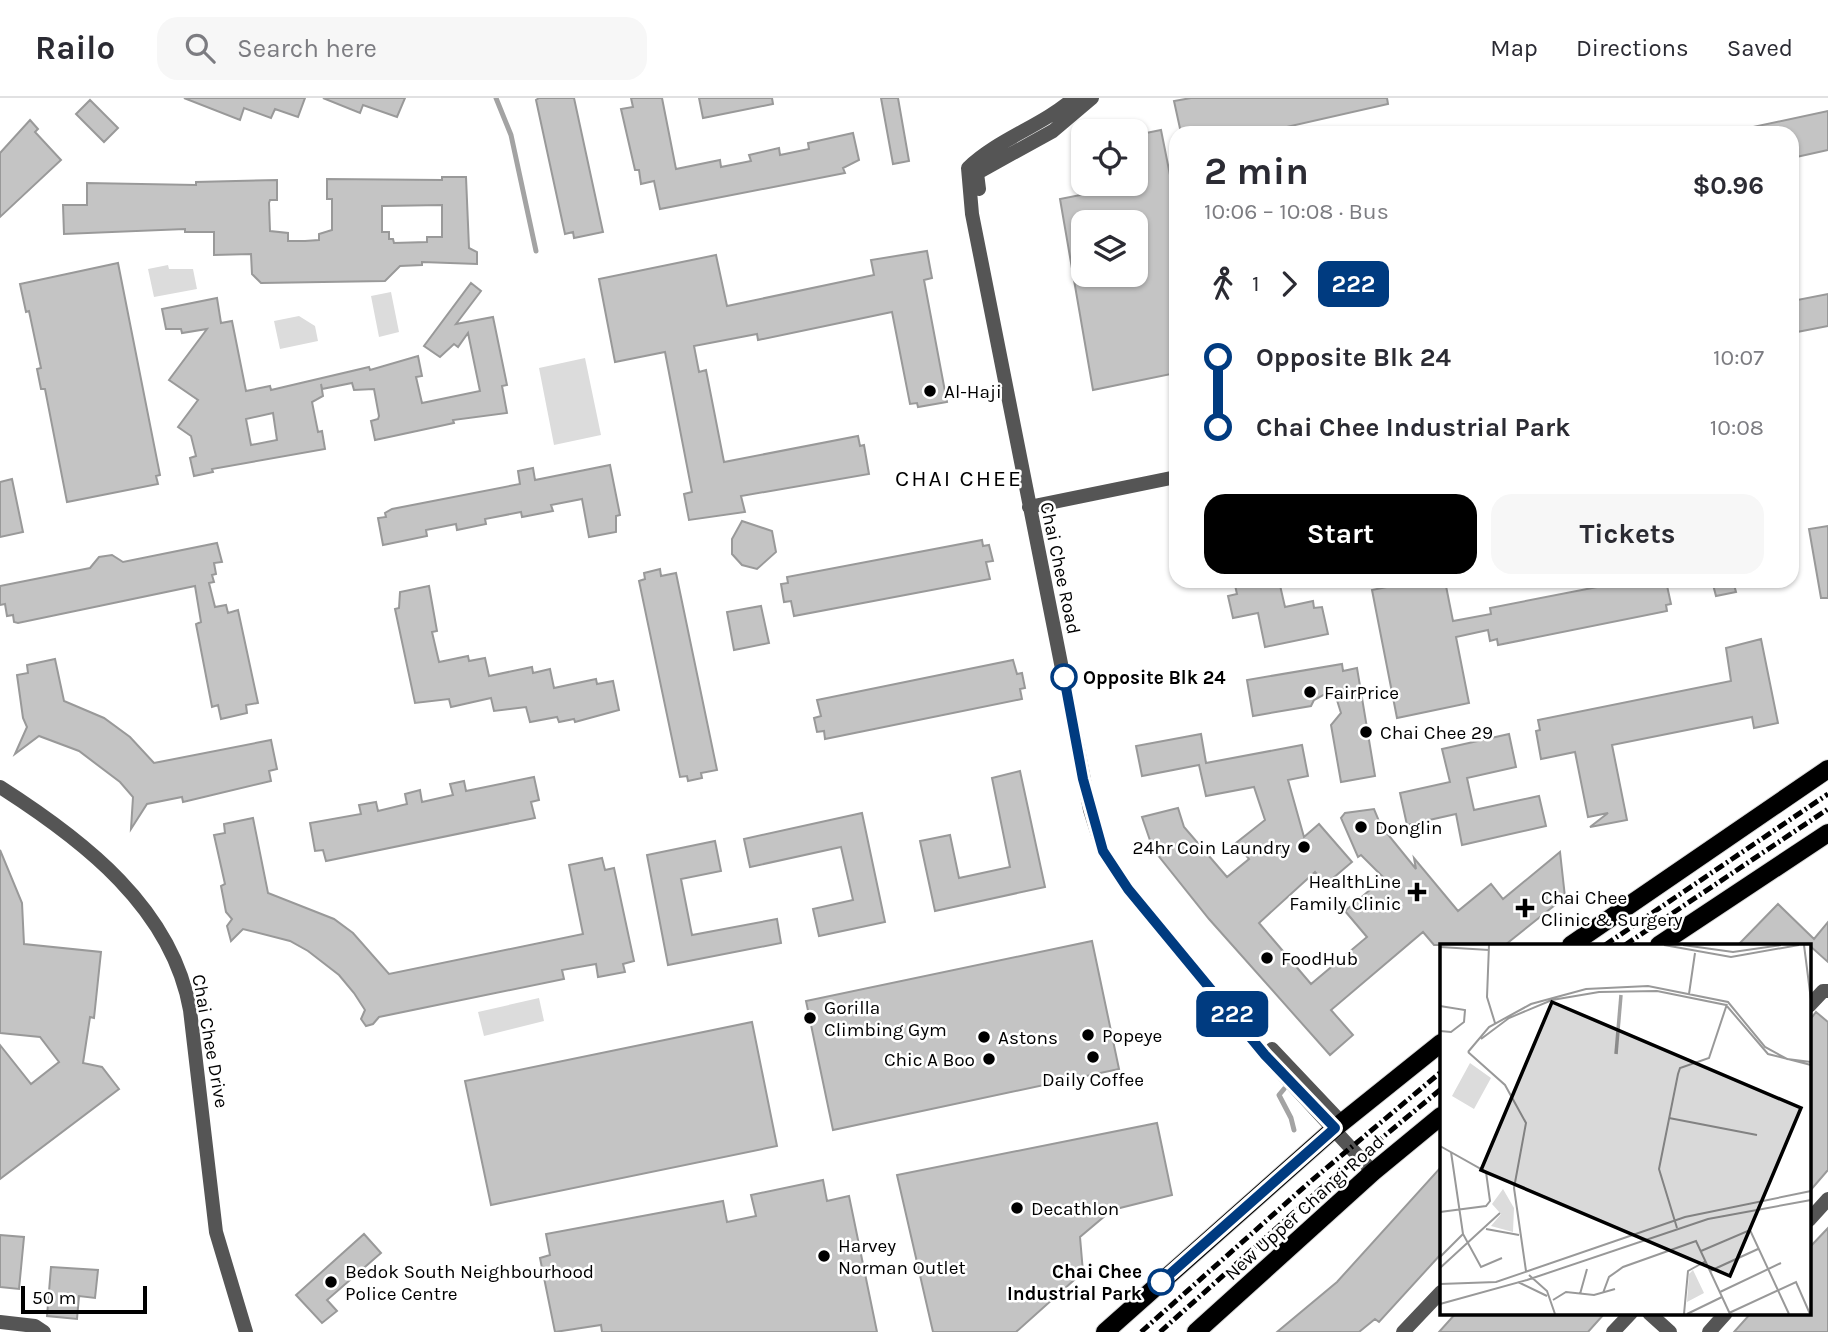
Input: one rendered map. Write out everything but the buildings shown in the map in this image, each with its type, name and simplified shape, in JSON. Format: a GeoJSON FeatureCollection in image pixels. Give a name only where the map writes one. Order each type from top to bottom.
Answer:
{"type":"FeatureCollection","features":[{"type":"Feature","properties":{"kind":"main road"},"geometry":{"type":"LineString","coordinates":[[1572,944],[1828,769]]}},
{"type":"Feature","properties":{"kind":"main road"},"geometry":{"type":"LineString","coordinates":[[1662,944],[1828,833]]}},
{"type":"Feature","properties":{"kind":"main road","name":"New Upper Changi Road"},"geometry":{"type":"LineString","coordinates":[[1105,1332],[1339,1126],[1440,1044]]}},
{"type":"Feature","properties":{"kind":"main road","name":"New Upper Changi Road"},"geometry":{"type":"LineString","coordinates":[[1196,1332],[1377,1169],[1440,1117]]}},
{"type":"Feature","properties":{"kind":"street","name":"Chai Chee Road"},"geometry":{"type":"LineString","coordinates":[[1033,506],[972,214],[968,169],[979,158],[1044,120],[1074,98]]}},
{"type":"Feature","properties":{"kind":"street","name":"Chai Chee Road"},"geometry":{"type":"LineString","coordinates":[[1092,98],[1053,131],[977,173],[981,213],[1083,779],[1103,851],[1128,889],[1265,1055],[1339,1126],[1377,1169]]}},
{"type":"Feature","properties":{"kind":"street"},"geometry":{"type":"LineString","coordinates":[[1033,506],[1169,478]]}},
{"type":"Feature","properties":{"kind":"street","name":"Chai Chee Drive"},"geometry":{"type":"LineString","coordinates":[[0,787],[96,858],[139,900],[172,951],[185,983],[190,1010],[216,1232],[246,1332]]}},
{"type":"Feature","properties":{"kind":"street"},"geometry":{"type":"LineString","coordinates":[[1811,1004],[1825,991]]}},
{"type":"Feature","properties":{"kind":"street"},"geometry":{"type":"LineString","coordinates":[[1811,1218],[1828,1199]]}},
{"type":"Feature","properties":{"kind":"street"},"geometry":{"type":"LineString","coordinates":[[1404,1332],[1440,1293]]}},
{"type":"Feature","properties":{"kind":"street"},"geometry":{"type":"LineString","coordinates":[[1613,1332],[1630,1314]]}},
{"type":"Feature","properties":{"kind":"street"},"geometry":{"type":"LineString","coordinates":[[1650,1314],[1670,1332]]}},
{"type":"Feature","properties":{"kind":"street"},"geometry":{"type":"LineString","coordinates":[[1709,1332],[1725,1314]]}},
{"type":"Feature","properties":{"kind":"street"},"geometry":{"type":"LineString","coordinates":[[0,1322],[39,1329]]}},
{"type":"Feature","properties":{"kind":"shaded area"},"geometry":{"type":"Polygon","coordinates":[[[168,265],[169,269],[193,269],[197,289],[154,297],[148,269],[168,265]]]}},
{"type":"Feature","properties":{"kind":"shaded area"},"geometry":{"type":"Polygon","coordinates":[[[391,292],[399,332],[379,337],[371,296],[391,292]]]}},
{"type":"Feature","properties":{"kind":"shaded area"},"geometry":{"type":"Polygon","coordinates":[[[299,316],[315,326],[318,341],[280,349],[274,321],[299,316]]]}},
{"type":"Feature","properties":{"kind":"shaded area"},"geometry":{"type":"Polygon","coordinates":[[[585,358],[601,435],[554,445],[539,368],[585,358]]]}},
{"type":"Feature","properties":{"kind":"shaded area"},"geometry":{"type":"Polygon","coordinates":[[[539,998],[544,1021],[484,1036],[478,1012],[539,998]]]}},
{"type":"Feature","properties":{"kind":"waterway"},"geometry":{"type":"LineString","coordinates":[[496,98],[511,135],[536,251]]}},
{"type":"Feature","properties":{"kind":"waterway"},"geometry":{"type":"LineString","coordinates":[[1284,1089],[1279,1095],[1294,1130]]}},
{"type":"Feature","properties":{"kind":"railway"},"geometry":{"type":"LineString","coordinates":[[1606,944],[1828,794]]}},
{"type":"Feature","properties":{"kind":"railway"},"geometry":{"type":"LineString","coordinates":[[1626,944],[1828,809]]}},
{"type":"Feature","properties":{"kind":"railway"},"geometry":{"type":"LineString","coordinates":[[1141,1332],[1311,1181],[1440,1073]]}},
{"type":"Feature","properties":{"kind":"railway"},"geometry":{"type":"LineString","coordinates":[[1160,1332],[1319,1190],[1440,1090]]}},
{"type":"Feature","properties":{"kind":"bus line","name":"222"},"geometry":{"type":"LineString","coordinates":[[1064,677],[1083,779],[1103,851],[1128,889],[1265,1055],[1335,1128],[1161,1282]]}},
{"type":"Feature","properties":{"kind":"place","name":"Al-Haji"},"geometry":{"type":"Point","coordinates":[930,391]}},
{"type":"Feature","properties":{"kind":"place","name":"Opposite Blk 24"},"geometry":{"type":"Point","coordinates":[1064,677]}},
{"type":"Feature","properties":{"kind":"place","name":"FairPrice"},"geometry":{"type":"Point","coordinates":[1310,692]}},
{"type":"Feature","properties":{"kind":"place","name":"Chai Chee 29"},"geometry":{"type":"Point","coordinates":[1366,732]}},
{"type":"Feature","properties":{"kind":"place","name":"Donglin"},"geometry":{"type":"Point","coordinates":[1361,827]}},
{"type":"Feature","properties":{"kind":"place","name":"24hr Coin Laundry"},"geometry":{"type":"Point","coordinates":[1304,847]}},
{"type":"Feature","properties":{"kind":"place","name":"HealthLine Family Clinic"},"geometry":{"type":"Point","coordinates":[1417,892]}},
{"type":"Feature","properties":{"kind":"place","name":"Chai Chee Clinic & Surgery"},"geometry":{"type":"Point","coordinates":[1525,908]}},
{"type":"Feature","properties":{"kind":"place","name":"FoodHub"},"geometry":{"type":"Point","coordinates":[1267,958]}},
{"type":"Feature","properties":{"kind":"place","name":"Gorilla Climbing Gym"},"geometry":{"type":"Point","coordinates":[810,1018]}},
{"type":"Feature","properties":{"kind":"place","name":"Popeye"},"geometry":{"type":"Point","coordinates":[1088,1035]}},
{"type":"Feature","properties":{"kind":"place","name":"Astons"},"geometry":{"type":"Point","coordinates":[984,1037]}},
{"type":"Feature","properties":{"kind":"place","name":"Daily Coffee"},"geometry":{"type":"Point","coordinates":[1093,1057]}},
{"type":"Feature","properties":{"kind":"place","name":"Chic A Boo"},"geometry":{"type":"Point","coordinates":[989,1059]}},
{"type":"Feature","properties":{"kind":"place","name":"Decathlon"},"geometry":{"type":"Point","coordinates":[1017,1208]}},
{"type":"Feature","properties":{"kind":"place","name":"Harvey Norman Outlet"},"geometry":{"type":"Point","coordinates":[824,1256]}},
{"type":"Feature","properties":{"kind":"place","name":"Bedok South Neighbourhood Police Centre"},"geometry":{"type":"Point","coordinates":[331,1282]}},
{"type":"Feature","properties":{"kind":"place","name":"Chai Chee Industrial Park"},"geometry":{"type":"Point","coordinates":[1161,1282]}},
{"type":"Feature","properties":{"kind":"district","name":"CHAI CHEE"},"geometry":{"type":"Point","coordinates":[959,478]}}]}
